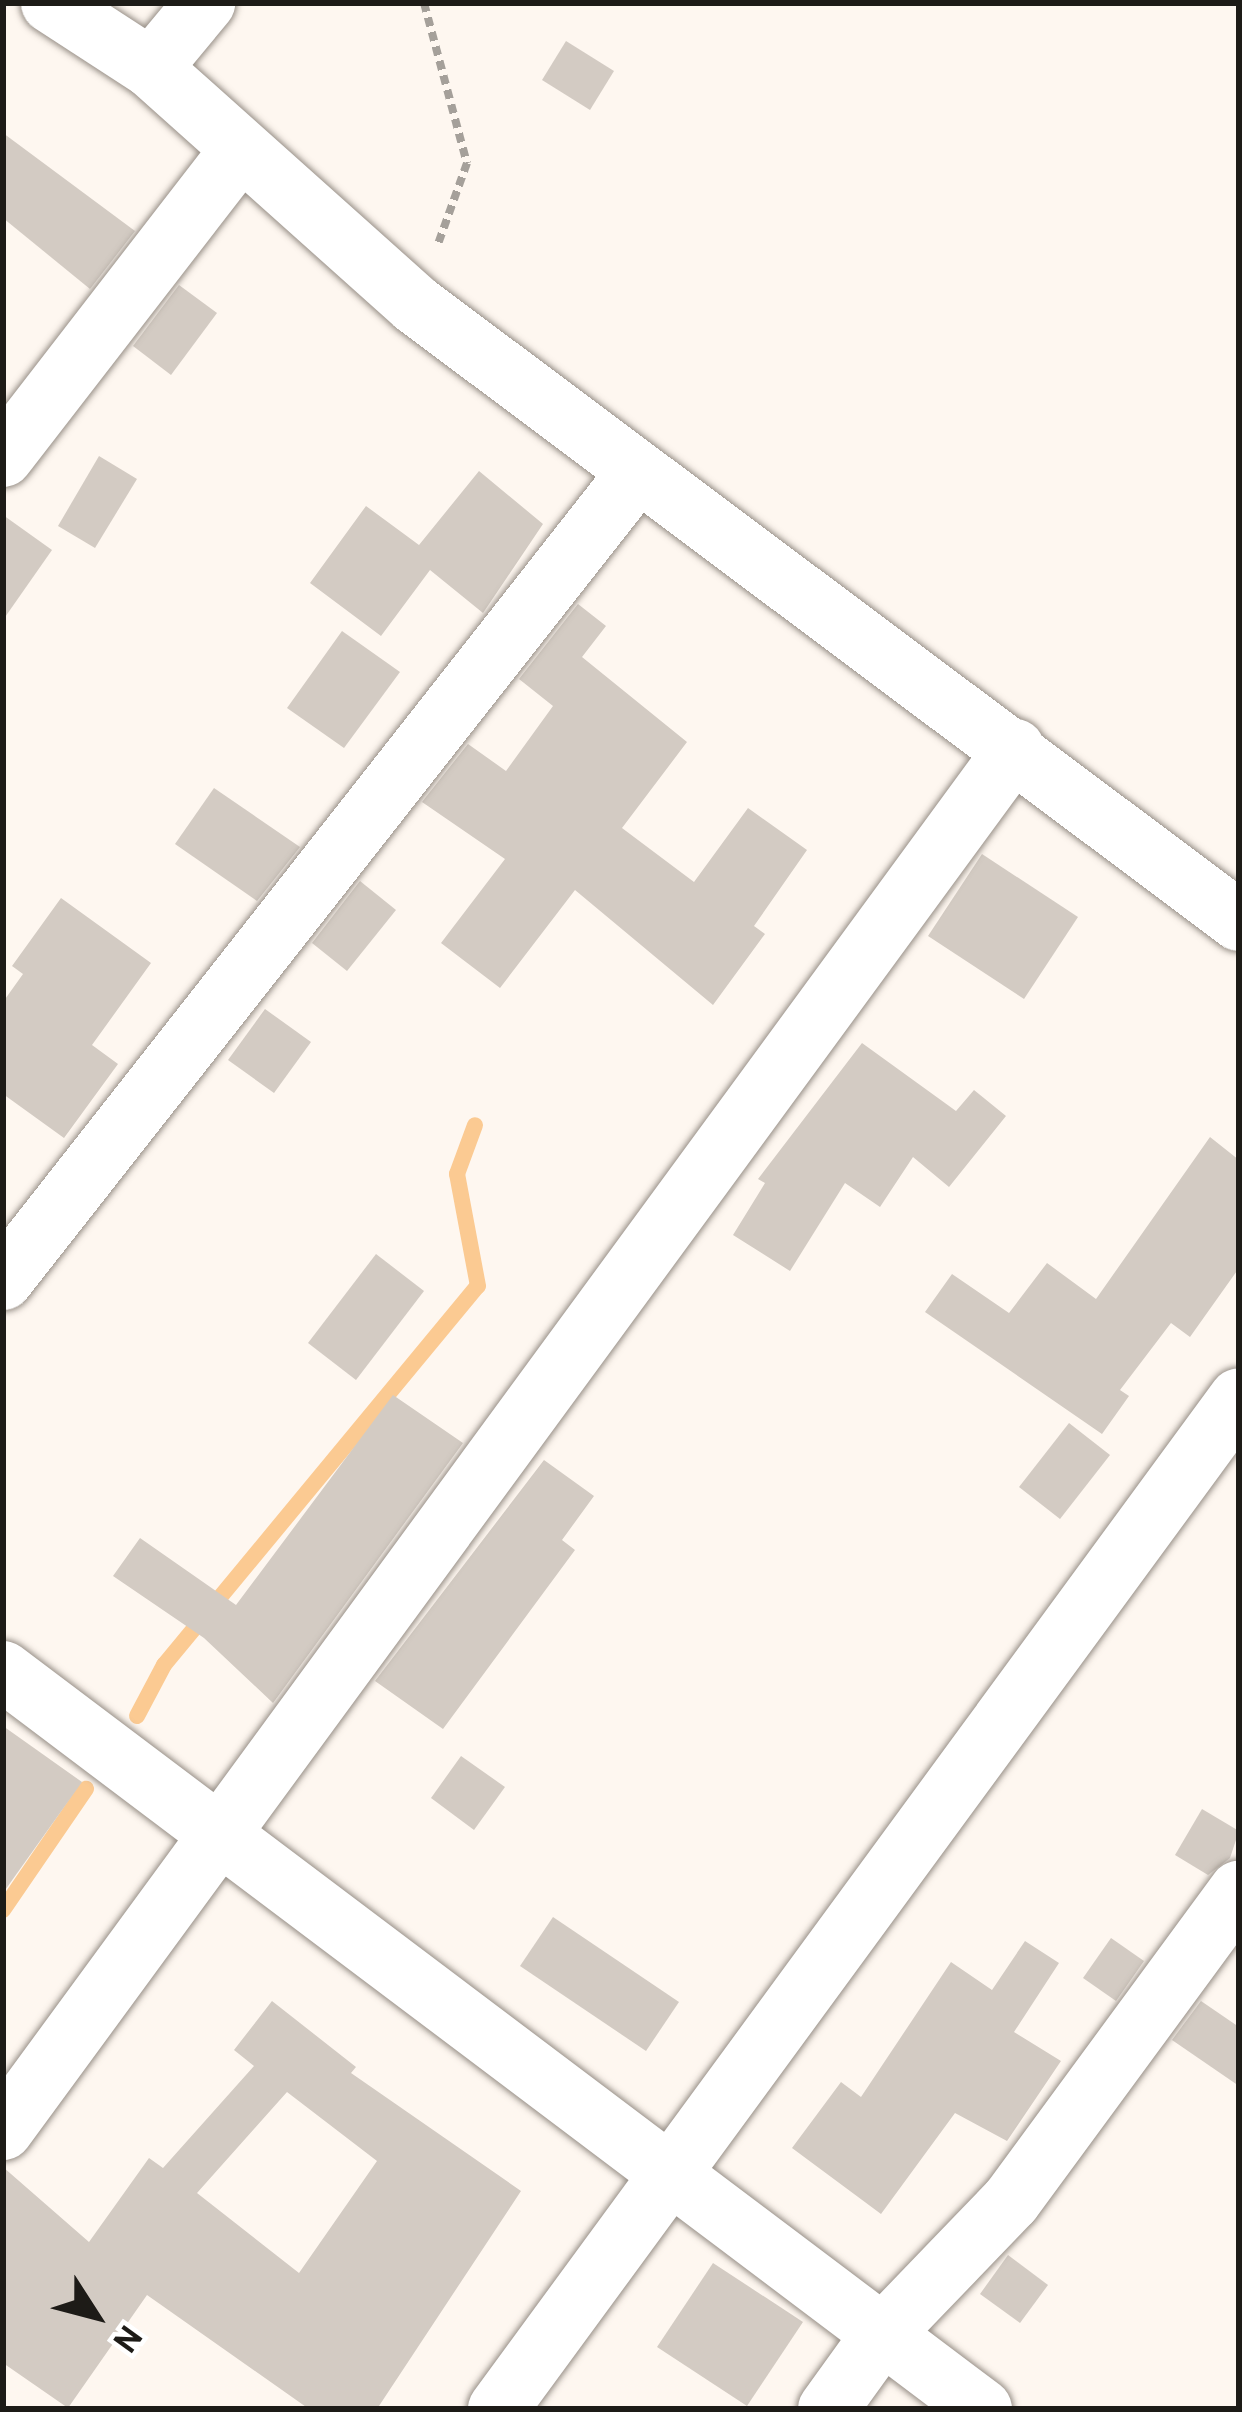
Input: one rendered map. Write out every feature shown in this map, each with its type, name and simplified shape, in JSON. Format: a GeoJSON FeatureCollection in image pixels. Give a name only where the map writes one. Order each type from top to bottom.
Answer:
{"type":"FeatureCollection","features":[{"type":"Feature","properties":{"kind":"street"},"geometry":{"type":"LineString","coordinates":[[51,3],[151,68],[238,152],[416,305],[1016,749],[1239,921]]}},
{"type":"Feature","properties":{"kind":"street"},"geometry":{"type":"LineString","coordinates":[[151,68],[158,3]]}},
{"type":"Feature","properties":{"kind":"street"},"geometry":{"type":"LineString","coordinates":[[151,68],[205,3]]}},
{"type":"Feature","properties":{"kind":"street"},"geometry":{"type":"LineString","coordinates":[[3,458],[238,152]]}},
{"type":"Feature","properties":{"kind":"street"},"geometry":{"type":"LineString","coordinates":[[3,1280],[637,473]]}},
{"type":"Feature","properties":{"kind":"street"},"geometry":{"type":"LineString","coordinates":[[3,2130],[216,1828],[1016,749]]}},
{"type":"Feature","properties":{"kind":"street"},"geometry":{"type":"LineString","coordinates":[[498,2409],[1239,1398]]}},
{"type":"Feature","properties":{"kind":"street"},"geometry":{"type":"LineString","coordinates":[[3,1670],[671,2167],[880,2337],[982,2409]]}},
{"type":"Feature","properties":{"kind":"street"},"geometry":{"type":"LineString","coordinates":[[828,2409],[880,2337],[1011,2201],[1239,1891]]}},
{"type":"Feature","properties":{"kind":"path"},"geometry":{"type":"LineString","coordinates":[[416,305],[467,163],[424,3]]}},
{"type":"Feature","properties":{"kind":"building"},"geometry":{"type":"Polygon","coordinates":[[[566,41],[614,71],[590,110],[542,80],[566,41]]]}},
{"type":"Feature","properties":{"kind":"building"},"geometry":{"type":"Polygon","coordinates":[[[3,133],[135,231],[90,289],[3,218],[3,133]]]}},
{"type":"Feature","properties":{"kind":"building"},"geometry":{"type":"Polygon","coordinates":[[[179,285],[217,313],[171,375],[133,346],[179,285]]]}},
{"type":"Feature","properties":{"kind":"building"},"geometry":{"type":"Polygon","coordinates":[[[99,456],[137,479],[95,548],[58,526],[99,456]]]}},
{"type":"Feature","properties":{"kind":"building"},"geometry":{"type":"Polygon","coordinates":[[[479,471],[543,524],[483,613],[430,570],[381,636],[310,583],[366,506],[419,545],[479,471]]]}},
{"type":"Feature","properties":{"kind":"building"},"geometry":{"type":"Polygon","coordinates":[[[3,515],[52,550],[3,620],[3,515]]]}},
{"type":"Feature","properties":{"kind":"building"},"geometry":{"type":"Polygon","coordinates":[[[578,604],[606,626],[582,657],[687,742],[622,828],[694,882],[748,808],[807,850],[754,926],[765,934],[713,1005],[575,890],[500,988],[441,943],[505,859],[422,802],[468,744],[506,771],[553,706],[519,679],[578,604]]]}},
{"type":"Feature","properties":{"kind":"building"},"geometry":{"type":"Polygon","coordinates":[[[342,631],[400,672],[344,748],[287,708],[342,631]]]}},
{"type":"Feature","properties":{"kind":"building"},"geometry":{"type":"Polygon","coordinates":[[[214,788],[300,847],[257,901],[175,844],[214,788]]]}},
{"type":"Feature","properties":{"kind":"building"},"geometry":{"type":"Polygon","coordinates":[[[982,854],[1078,917],[1024,999],[928,936],[982,854]]]}},
{"type":"Feature","properties":{"kind":"building"},"geometry":{"type":"Polygon","coordinates":[[[360,881],[396,910],[347,971],[312,943],[360,881]]]}},
{"type":"Feature","properties":{"kind":"building"},"geometry":{"type":"Polygon","coordinates":[[[61,898],[151,963],[92,1045],[118,1064],[64,1138],[3,1094],[3,1002],[23,974],[12,966],[61,898]]]}},
{"type":"Feature","properties":{"kind":"building"},"geometry":{"type":"Polygon","coordinates":[[[265,1009],[311,1042],[274,1093],[228,1060],[265,1009]]]}},
{"type":"Feature","properties":{"kind":"building"},"geometry":{"type":"Polygon","coordinates":[[[862,1043],[956,1111],[974,1090],[1006,1116],[949,1187],[913,1157],[880,1207],[845,1183],[790,1271],[733,1235],[765,1183],[758,1179],[862,1043]]]}},
{"type":"Feature","properties":{"kind":"building"},"geometry":{"type":"Polygon","coordinates":[[[1210,1137],[1239,1160],[1239,1268],[1190,1337],[1171,1323],[1120,1390],[1129,1396],[1102,1434],[925,1312],[952,1274],[1009,1313],[1047,1263],[1096,1299],[1210,1137]]]}},
{"type":"Feature","properties":{"kind":"building"},"geometry":{"type":"Polygon","coordinates":[[[376,1254],[424,1291],[356,1380],[308,1343],[376,1254]]]}},
{"type":"Feature","properties":{"kind":"building"},"geometry":{"type":"Polygon","coordinates":[[[393,1395],[463,1443],[273,1703],[204,1638],[113,1576],[140,1538],[236,1605],[393,1395]]]}},
{"type":"Feature","properties":{"kind":"building"},"geometry":{"type":"Polygon","coordinates":[[[1069,1423],[1110,1455],[1060,1519],[1019,1487],[1069,1423]]]}},
{"type":"Feature","properties":{"kind":"building"},"geometry":{"type":"Polygon","coordinates":[[[544,1460],[594,1496],[562,1540],[575,1550],[443,1729],[375,1681],[544,1460]]]}},
{"type":"Feature","properties":{"kind":"building"},"geometry":{"type":"Polygon","coordinates":[[[3,1726],[82,1782],[3,1893],[3,1726]]]}},
{"type":"Feature","properties":{"kind":"building"},"geometry":{"type":"Polygon","coordinates":[[[461,1756],[505,1787],[474,1830],[431,1798],[461,1756]]]}},
{"type":"Feature","properties":{"kind":"building"},"geometry":{"type":"Polygon","coordinates":[[[1202,1809],[1239,1831],[1230,1858],[1208,1875],[1175,1855],[1202,1809]]]}},
{"type":"Feature","properties":{"kind":"building"},"geometry":{"type":"Polygon","coordinates":[[[553,1917],[679,2002],[646,2051],[520,1966],[553,1917]]]}},
{"type":"Feature","properties":{"kind":"building"},"geometry":{"type":"Polygon","coordinates":[[[1111,1938],[1144,1961],[1116,2001],[1083,1978],[1111,1938]]]}},
{"type":"Feature","properties":{"kind":"building"},"geometry":{"type":"Polygon","coordinates":[[[1025,1941],[1059,1963],[1014,2032],[1061,2061],[1007,2141],[955,2113],[881,2214],[792,2148],[841,2082],[861,2097],[951,1962],[992,1990],[1025,1941]]]}},
{"type":"Feature","properties":{"kind":"building"},"geometry":{"type":"Polygon","coordinates":[[[272,2001],[356,2067],[351,2073],[521,2191],[377,2409],[309,2409],[147,2295],[68,2408],[3,2363],[3,2167],[89,2242],[149,2158],[163,2168],[254,2066],[234,2050],[272,2001]],[[287,2092],[197,2193],[299,2273],[377,2161],[287,2092]]]}},
{"type":"Feature","properties":{"kind":"building"},"geometry":{"type":"Polygon","coordinates":[[[1201,2001],[1239,2027],[1239,2086],[1172,2040],[1201,2001]]]}},
{"type":"Feature","properties":{"kind":"building"},"geometry":{"type":"Polygon","coordinates":[[[1008,2255],[1048,2285],[1020,2323],[980,2294],[1008,2255]]]}},
{"type":"Feature","properties":{"kind":"building"},"geometry":{"type":"Polygon","coordinates":[[[713,2263],[803,2322],[747,2406],[657,2347],[713,2263]]]}},
{"type":"Feature","properties":{"kind":"waterway"},"geometry":{"type":"LineString","coordinates":[[137,1716],[164,1665],[478,1286],[457,1174],[475,1125]]}},
{"type":"Feature","properties":{"kind":"waterway"},"geometry":{"type":"LineString","coordinates":[[3,1910],[86,1789]]}}]}
